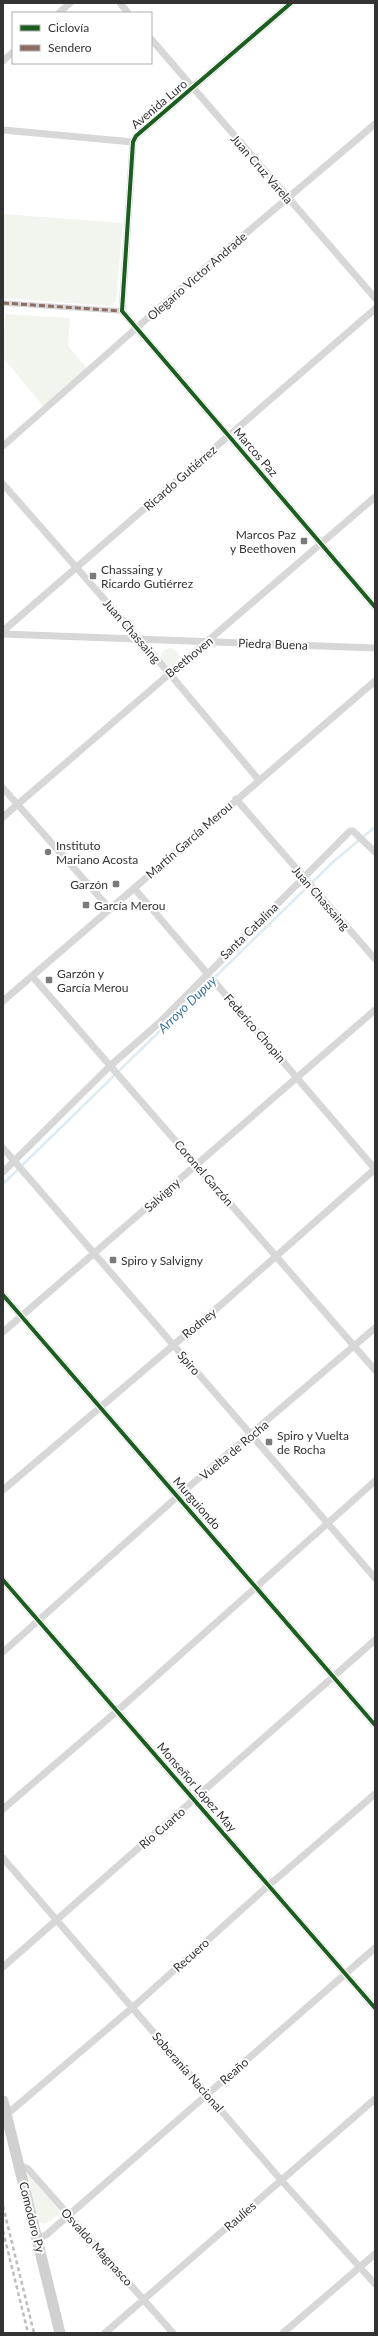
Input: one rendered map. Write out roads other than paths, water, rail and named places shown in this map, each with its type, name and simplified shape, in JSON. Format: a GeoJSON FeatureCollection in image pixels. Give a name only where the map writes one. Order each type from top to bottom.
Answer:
{"type":"FeatureCollection","features":[{"type":"Feature","properties":{"kind":"main road","name":"Comodoro Py"},"geometry":{"type":"LineString","coordinates":[[3,2101],[60,2333]]}},
{"type":"Feature","properties":{"kind":"street"},"geometry":{"type":"LineString","coordinates":[[59,12],[70,3]]}},
{"type":"Feature","properties":{"kind":"street"},"geometry":{"type":"LineString","coordinates":[[120,3],[127,12]]}},
{"type":"Feature","properties":{"kind":"street","name":"Avenida Luro"},"geometry":{"type":"LineString","coordinates":[[122,311],[133,142],[136,136],[291,3]]}},
{"type":"Feature","properties":{"kind":"street","name":"Juan Cruz Varela"},"geometry":{"type":"LineString","coordinates":[[152,40],[375,298]]}},
{"type":"Feature","properties":{"kind":"street"},"geometry":{"type":"LineString","coordinates":[[3,60],[12,53]]}},
{"type":"Feature","properties":{"kind":"street","name":"Olegario Victor Andrade"},"geometry":{"type":"LineString","coordinates":[[3,446],[136,328],[375,124]]}},
{"type":"Feature","properties":{"kind":"street","name":"Avenida Luro"},"geometry":{"type":"LineString","coordinates":[[3,130],[133,142]]}},
{"type":"Feature","properties":{"kind":"street"},"geometry":{"type":"LineString","coordinates":[[3,303],[122,311]]}},
{"type":"Feature","properties":{"kind":"street","name":"Ricardo Gutiérrez"},"geometry":{"type":"LineString","coordinates":[[3,632],[375,310]]}},
{"type":"Feature","properties":{"kind":"street","name":"Marcos Paz"},"geometry":{"type":"LineString","coordinates":[[122,311],[375,607]]}},
{"type":"Feature","properties":{"kind":"street","name":"Juan Chassaing"},"geometry":{"type":"LineString","coordinates":[[3,484],[169,673],[258,779]]}},
{"type":"Feature","properties":{"kind":"street","name":"Beethoven"},"geometry":{"type":"LineString","coordinates":[[3,817],[375,497]]}},
{"type":"Feature","properties":{"kind":"street","name":"Piedra Buena"},"geometry":{"type":"LineString","coordinates":[[3,632],[375,648]]}},
{"type":"Feature","properties":{"kind":"street","name":"Martín García Merou"},"geometry":{"type":"LineString","coordinates":[[3,1001],[110,910],[258,779],[375,681]]}},
{"type":"Feature","properties":{"kind":"street"},"geometry":{"type":"LineString","coordinates":[[3,788],[110,910]]}},
{"type":"Feature","properties":{"kind":"street","name":"Juan Chassaing"},"geometry":{"type":"LineString","coordinates":[[236,799],[375,959]]}},
{"type":"Feature","properties":{"kind":"street","name":"Santa Catalina"},"geometry":{"type":"LineString","coordinates":[[3,1172],[16,1163],[111,1067],[209,974],[350,832],[353,831],[375,852]]}},
{"type":"Feature","properties":{"kind":"street","name":"Federico Chopin"},"geometry":{"type":"LineString","coordinates":[[134,888],[299,1078],[375,1169]]}},
{"type":"Feature","properties":{"kind":"street","name":"Coronel Garzón"},"geometry":{"type":"LineString","coordinates":[[32,976],[375,1370]]}},
{"type":"Feature","properties":{"kind":"street","name":"Salvigny"},"geometry":{"type":"LineString","coordinates":[[3,1332],[299,1078],[375,1010]]}},
{"type":"Feature","properties":{"kind":"street","name":"Spiro"},"geometry":{"type":"LineString","coordinates":[[3,1148],[375,1578]]}},
{"type":"Feature","properties":{"kind":"street","name":"Rodney"},"geometry":{"type":"LineString","coordinates":[[3,1490],[375,1169]]}},
{"type":"Feature","properties":{"kind":"street","name":"Murguiondo"},"geometry":{"type":"LineString","coordinates":[[3,1295],[375,1725]]}},
{"type":"Feature","properties":{"kind":"street","name":"Vuelta de Rocha"},"geometry":{"type":"LineString","coordinates":[[3,1652],[178,1496],[375,1328]]}},
{"type":"Feature","properties":{"kind":"street"},"geometry":{"type":"LineString","coordinates":[[3,1809],[257,1588],[375,1481]]}},
{"type":"Feature","properties":{"kind":"street","name":"Monseñor López May"},"geometry":{"type":"LineString","coordinates":[[3,1580],[116,1712],[195,1799],[268,1886],[375,2008]]}},
{"type":"Feature","properties":{"kind":"street","name":"Río Cuarto"},"geometry":{"type":"LineString","coordinates":[[3,1967],[375,1640]]}},
{"type":"Feature","properties":{"kind":"street","name":"Recuero"},"geometry":{"type":"LineString","coordinates":[[6,2115],[132,2008],[268,1886],[375,1794]]}},
{"type":"Feature","properties":{"kind":"street","name":"Soberanía Nacional"},"geometry":{"type":"LineString","coordinates":[[3,1858],[280,2180],[375,2284]]}},
{"type":"Feature","properties":{"kind":"street","name":"Reaño"},"geometry":{"type":"LineString","coordinates":[[37,2239],[46,2235],[375,1948]]}},
{"type":"Feature","properties":{"kind":"street","name":"Raulíes"},"geometry":{"type":"LineString","coordinates":[[105,2333],[375,2099]]}},
{"type":"Feature","properties":{"kind":"street","name":"Osvaldo Magnasco"},"geometry":{"type":"LineString","coordinates":[[19,2165],[28,2169],[173,2333]]}},
{"type":"Feature","properties":{"kind":"street"},"geometry":{"type":"LineString","coordinates":[[283,2333],[375,2254]]}},
{"type":"Feature","properties":{"kind":"waterway","name":"Arroyo Dupuy"},"geometry":{"type":"LineString","coordinates":[[3,1184],[334,861],[375,827]]}},
{"type":"Feature","properties":{"kind":"railway"},"geometry":{"type":"LineString","coordinates":[[3,2206],[34,2333]]}},
{"type":"Feature","properties":{"kind":"railway"},"geometry":{"type":"LineString","coordinates":[[3,2231],[28,2333]]}},
{"type":"Feature","properties":{"kind":"place","name":"Marcos Paz y Beethoven"},"geometry":{"type":"Point","coordinates":[304,541]}},
{"type":"Feature","properties":{"kind":"place","name":"Chassaing y Ricardo Gutiérrez"},"geometry":{"type":"Point","coordinates":[93,576]}},
{"type":"Feature","properties":{"kind":"place","name":"Instituto Mariano Acosta"},"geometry":{"type":"Point","coordinates":[48,852]}},
{"type":"Feature","properties":{"kind":"place","name":"Garzón"},"geometry":{"type":"Point","coordinates":[116,884]}},
{"type":"Feature","properties":{"kind":"place","name":"García Merou"},"geometry":{"type":"Point","coordinates":[86,905]}},
{"type":"Feature","properties":{"kind":"place","name":"Garzón y García Merou"},"geometry":{"type":"Point","coordinates":[49,980]}},
{"type":"Feature","properties":{"kind":"place","name":"Spiro y Salvigny"},"geometry":{"type":"Point","coordinates":[113,1260]}},
{"type":"Feature","properties":{"kind":"place","name":"Spiro y Vuelta de Rocha"},"geometry":{"type":"Point","coordinates":[269,1442]}}]}
